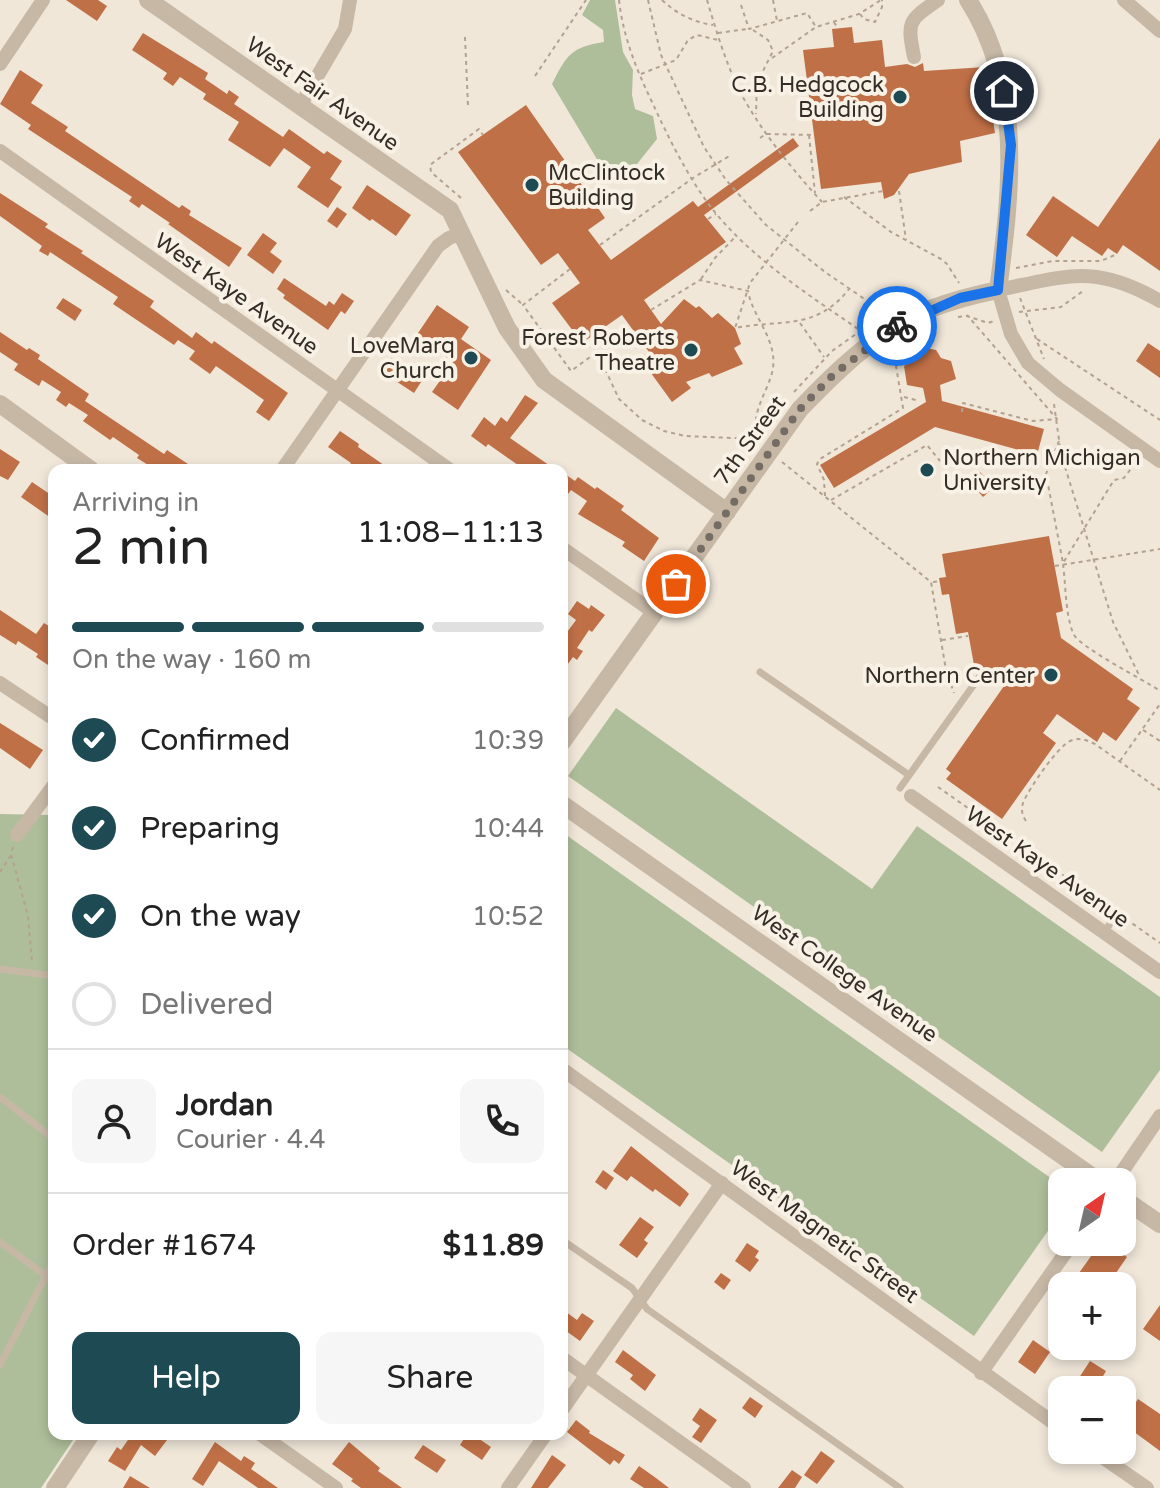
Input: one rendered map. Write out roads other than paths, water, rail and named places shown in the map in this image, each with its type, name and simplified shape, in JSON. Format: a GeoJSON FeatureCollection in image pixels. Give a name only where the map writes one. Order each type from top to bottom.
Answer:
{"type":"FeatureCollection","features":[{"type":"Feature","properties":{"kind":"street"},"geometry":{"type":"LineString","coordinates":[[0,64],[43,0]]}},
{"type":"Feature","properties":{"kind":"street","name":"West Fair Avenue"},"geometry":{"type":"LineString","coordinates":[[148,0],[450,210],[507,328],[544,380],[727,512]]}},
{"type":"Feature","properties":{"kind":"street"},"geometry":{"type":"LineString","coordinates":[[300,106],[345,29],[350,0]]}},
{"type":"Feature","properties":{"kind":"street"},"geometry":{"type":"LineString","coordinates":[[914,57],[909,31],[914,17],[938,0]]}},
{"type":"Feature","properties":{"kind":"street"},"geometry":{"type":"LineString","coordinates":[[968,0],[1002,73],[1011,145],[998,290],[1011,334],[1028,363],[1050,382],[1155,458]]}},
{"type":"Feature","properties":{"kind":"street"},"geometry":{"type":"LineString","coordinates":[[1124,0],[1160,31]]}},
{"type":"Feature","properties":{"kind":"street","name":"West Kaye Avenue"},"geometry":{"type":"LineString","coordinates":[[0,151],[441,464]]}},
{"type":"Feature","properties":{"kind":"street"},"geometry":{"type":"LineString","coordinates":[[286,464],[438,246],[462,233]]}},
{"type":"Feature","properties":{"kind":"street"},"geometry":{"type":"LineString","coordinates":[[998,290],[1071,275],[1108,277],[1160,301]]}},
{"type":"Feature","properties":{"kind":"street","name":"7th Street"},"geometry":{"type":"LineString","coordinates":[[568,734],[800,409],[833,375],[890,329],[960,298],[998,290]]}},
{"type":"Feature","properties":{"kind":"street"},"geometry":{"type":"LineString","coordinates":[[0,404],[83,464]]}},
{"type":"Feature","properties":{"kind":"street"},"geometry":{"type":"LineString","coordinates":[[568,552],[655,613]]}},
{"type":"Feature","properties":{"kind":"street"},"geometry":{"type":"LineString","coordinates":[[0,683],[48,715]]}},
{"type":"Feature","properties":{"kind":"street","name":"West Kaye Avenue"},"geometry":{"type":"LineString","coordinates":[[906,792],[1160,972]]}},
{"type":"Feature","properties":{"kind":"street"},"geometry":{"type":"LineString","coordinates":[[17,835],[48,793]]}},
{"type":"Feature","properties":{"kind":"street","name":"West College Avenue"},"geometry":{"type":"LineString","coordinates":[[568,808],[1080,1168]]}},
{"type":"Feature","properties":{"kind":"street","name":"West Magnetic Street"},"geometry":{"type":"LineString","coordinates":[[568,1073],[1048,1419]]}},
{"type":"Feature","properties":{"kind":"street"},"geometry":{"type":"LineString","coordinates":[[1125,1168],[1160,1116]]}},
{"type":"Feature","properties":{"kind":"street"},"geometry":{"type":"LineString","coordinates":[[568,1402],[722,1183]]}},
{"type":"Feature","properties":{"kind":"street"},"geometry":{"type":"LineString","coordinates":[[1136,1208],[1160,1224]]}},
{"type":"Feature","properties":{"kind":"street"},"geometry":{"type":"LineString","coordinates":[[981,1373],[1063,1256]]}},
{"type":"Feature","properties":{"kind":"street"},"geometry":{"type":"LineString","coordinates":[[568,1362],[744,1488]]}},
{"type":"Feature","properties":{"kind":"street"},"geometry":{"type":"LineString","coordinates":[[55,1488],[87,1440]]}},
{"type":"Feature","properties":{"kind":"street"},"geometry":{"type":"LineString","coordinates":[[268,1440],[336,1488]]}},
{"type":"Feature","properties":{"kind":"street"},"geometry":{"type":"LineString","coordinates":[[508,1488],[542,1440]]}},
{"type":"Feature","properties":{"kind":"street"},"geometry":{"type":"LineString","coordinates":[[1112,1464],[1147,1488]]}},
{"type":"Feature","properties":{"kind":"lane"},"geometry":{"type":"LineString","coordinates":[[760,672],[909,775]]}},
{"type":"Feature","properties":{"kind":"lane"},"geometry":{"type":"LineString","coordinates":[[906,792],[909,775],[980,676]]}},
{"type":"Feature","properties":{"kind":"lane"},"geometry":{"type":"LineString","coordinates":[[1104,933],[1117,913]]}},
{"type":"Feature","properties":{"kind":"lane"},"geometry":{"type":"LineString","coordinates":[[0,969],[48,975]]}},
{"type":"Feature","properties":{"kind":"lane"},"geometry":{"type":"LineString","coordinates":[[0,1097],[48,1134]]}},
{"type":"Feature","properties":{"kind":"lane"},"geometry":{"type":"LineString","coordinates":[[0,1242],[48,1278]]}},
{"type":"Feature","properties":{"kind":"lane"},"geometry":{"type":"LineString","coordinates":[[568,1244],[632,1288],[647,1309],[900,1488]]}},
{"type":"Feature","properties":{"kind":"lane"},"geometry":{"type":"LineString","coordinates":[[0,1365],[48,1271]]}},
{"type":"Feature","properties":{"kind":"place","name":"C.B. Hedgcock Building"},"geometry":{"type":"Point","coordinates":[900,97]}},
{"type":"Feature","properties":{"kind":"place","name":"McClintock Building"},"geometry":{"type":"Point","coordinates":[532,185]}},
{"type":"Feature","properties":{"kind":"place","name":"Forest Roberts Theatre"},"geometry":{"type":"Point","coordinates":[691,350]}},
{"type":"Feature","properties":{"kind":"place","name":"LoveMarq Church"},"geometry":{"type":"Point","coordinates":[471,358]}},
{"type":"Feature","properties":{"kind":"place","name":"Northern Michigan University"},"geometry":{"type":"Point","coordinates":[927,470]}},
{"type":"Feature","properties":{"kind":"place","name":"Northern Center"},"geometry":{"type":"Point","coordinates":[1051,675]}}]}
